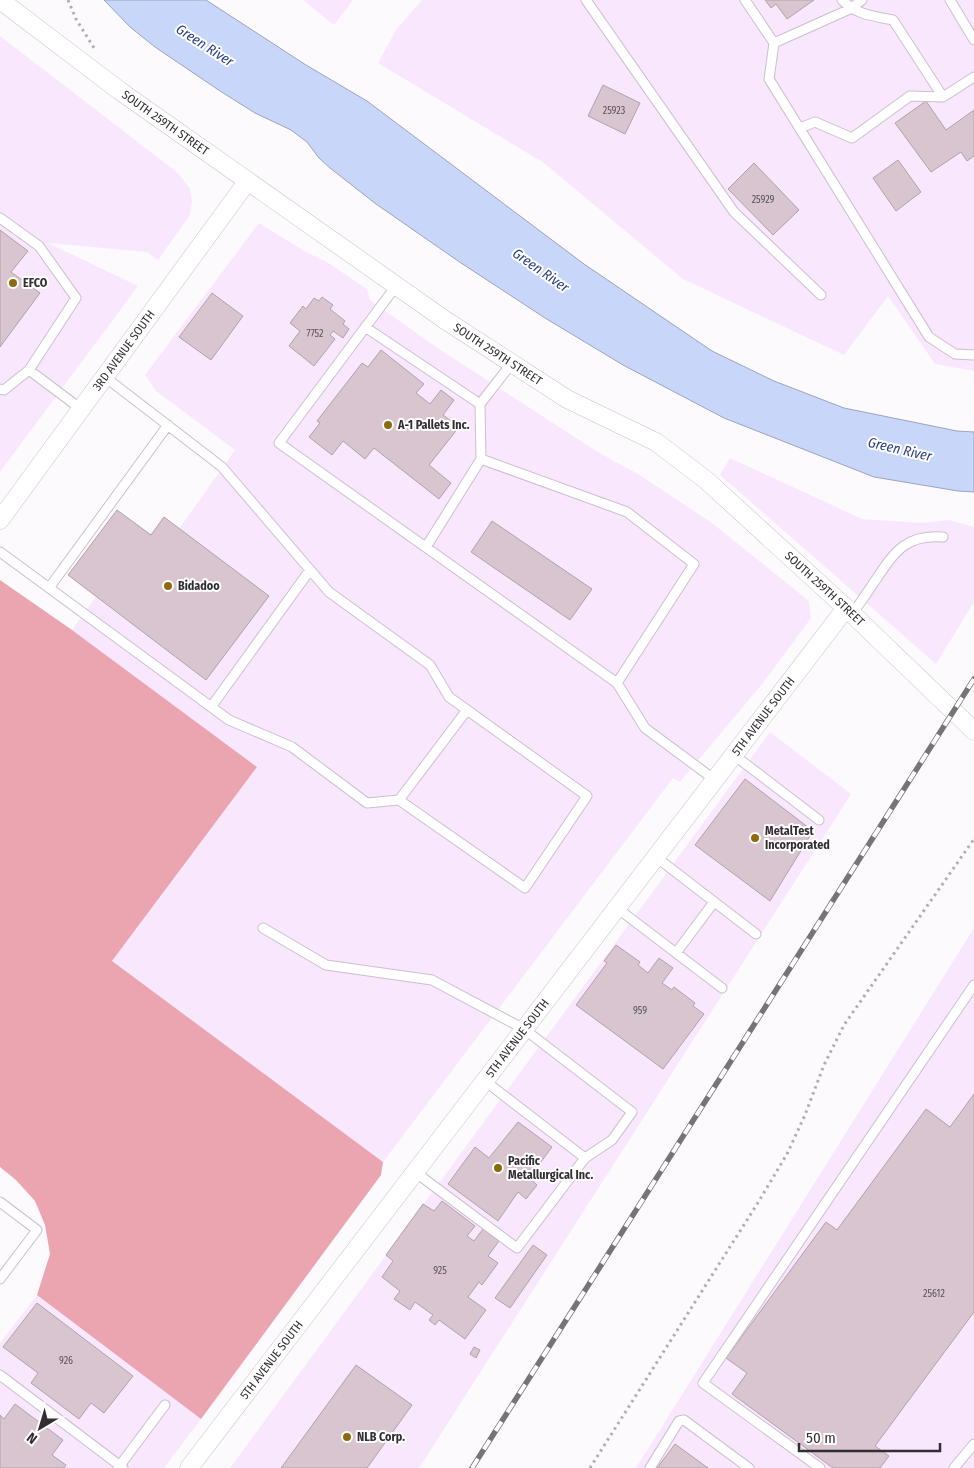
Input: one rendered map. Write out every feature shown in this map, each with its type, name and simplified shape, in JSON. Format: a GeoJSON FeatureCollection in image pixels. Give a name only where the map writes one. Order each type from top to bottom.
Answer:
{"type":"FeatureCollection","features":[{"type":"Feature","properties":{"kind":"street","name":"SOUTH 259TH STREET"},"geometry":{"type":"LineString","coordinates":[[0,0],[120,91],[445,320],[567,399],[656,442],[706,480],[849,611],[974,731]]}},
{"type":"Feature","properties":{"kind":"street","name":"3RD AVENUE SOUTH"},"geometry":{"type":"LineString","coordinates":[[0,520],[247,182]]}},
{"type":"Feature","properties":{"kind":"street","name":"5TH AVENUE SOUTH"},"geometry":{"type":"LineString","coordinates":[[188,1468],[715,780],[849,611]]}},
{"type":"Feature","properties":{"kind":"lane"},"geometry":{"type":"LineString","coordinates":[[586,0],[734,212],[821,295]]}},
{"type":"Feature","properties":{"kind":"lane"},"geometry":{"type":"LineString","coordinates":[[745,0],[774,43],[769,79],[929,337],[955,354],[974,355]]}},
{"type":"Feature","properties":{"kind":"lane"},"geometry":{"type":"LineString","coordinates":[[842,0],[850,9],[893,20],[943,97]]}},
{"type":"Feature","properties":{"kind":"lane"},"geometry":{"type":"LineString","coordinates":[[774,43],[850,9],[862,0]]}},
{"type":"Feature","properties":{"kind":"lane"},"geometry":{"type":"LineString","coordinates":[[950,0],[974,40]]}},
{"type":"Feature","properties":{"kind":"lane"},"geometry":{"type":"LineString","coordinates":[[800,128],[815,122],[852,138],[910,96],[943,97],[974,77]]}},
{"type":"Feature","properties":{"kind":"lane"},"geometry":{"type":"LineString","coordinates":[[0,218],[39,246],[76,298],[29,370],[4,390],[0,389]]}},
{"type":"Feature","properties":{"kind":"lane"},"geometry":{"type":"LineString","coordinates":[[396,286],[279,443],[617,683],[645,728],[715,780]]}},
{"type":"Feature","properties":{"kind":"lane"},"geometry":{"type":"LineString","coordinates":[[365,327],[480,404]]}},
{"type":"Feature","properties":{"kind":"lane"},"geometry":{"type":"LineString","coordinates":[[426,547],[481,459],[480,404],[512,363]]}},
{"type":"Feature","properties":{"kind":"lane"},"geometry":{"type":"LineString","coordinates":[[29,370],[81,409]]}},
{"type":"Feature","properties":{"kind":"lane"},"geometry":{"type":"LineString","coordinates":[[0,552],[229,720],[292,747],[367,803],[399,800],[525,888],[586,796],[449,697],[430,666],[329,592],[222,467],[105,377]]}},
{"type":"Feature","properties":{"kind":"lane"},"geometry":{"type":"LineString","coordinates":[[49,588],[168,425]]}},
{"type":"Feature","properties":{"kind":"lane"},"geometry":{"type":"LineString","coordinates":[[481,459],[627,512],[694,564],[617,683]]}},
{"type":"Feature","properties":{"kind":"lane"},"geometry":{"type":"LineString","coordinates":[[849,611],[894,553],[910,541],[933,536],[943,537]]}},
{"type":"Feature","properties":{"kind":"lane"},"geometry":{"type":"LineString","coordinates":[[211,707],[310,570]]}},
{"type":"Feature","properties":{"kind":"lane"},"geometry":{"type":"LineString","coordinates":[[399,800],[467,710]]}},
{"type":"Feature","properties":{"kind":"lane"},"geometry":{"type":"LineString","coordinates":[[734,756],[819,820]]}},
{"type":"Feature","properties":{"kind":"lane"},"geometry":{"type":"LineString","coordinates":[[656,857],[756,934]]}},
{"type":"Feature","properties":{"kind":"lane"},"geometry":{"type":"LineString","coordinates":[[676,953],[714,902]]}},
{"type":"Feature","properties":{"kind":"lane"},"geometry":{"type":"LineString","coordinates":[[617,908],[722,988]]}},
{"type":"Feature","properties":{"kind":"lane"},"geometry":{"type":"LineString","coordinates":[[263,928],[326,965],[432,980],[524,1029],[632,1112],[612,1140],[586,1158],[518,1248],[415,1172]]}},
{"type":"Feature","properties":{"kind":"lane"},"geometry":{"type":"LineString","coordinates":[[820,1468],[703,1383],[974,985]]}},
{"type":"Feature","properties":{"kind":"lane"},"geometry":{"type":"LineString","coordinates":[[484,1081],[586,1158]]}},
{"type":"Feature","properties":{"kind":"lane"},"geometry":{"type":"LineString","coordinates":[[0,1202],[37,1230],[0,1279]]}},
{"type":"Feature","properties":{"kind":"lane"},"geometry":{"type":"LineString","coordinates":[[0,1375],[120,1467],[165,1405]]}},
{"type":"Feature","properties":{"kind":"lane"},"geometry":{"type":"LineString","coordinates":[[650,1468],[679,1421],[684,1420],[749,1468]]}},
{"type":"Feature","properties":{"kind":"lane"},"geometry":{"type":"LineString","coordinates":[[954,1468],[974,1444]]}},
{"type":"Feature","properties":{"kind":"path"},"geometry":{"type":"LineString","coordinates":[[590,1468],[749,1218],[787,1154],[805,1115],[824,1065],[844,1025],[974,839]]}},
{"type":"Feature","properties":{"kind":"shaded area"},"geometry":{"type":"Polygon","coordinates":[[[303,0],[353,0],[334,25],[303,0]]]}},
{"type":"Feature","properties":{"kind":"shaded area"},"geometry":{"type":"Polygon","coordinates":[[[422,0],[974,0],[974,371],[935,364],[888,296],[844,355],[683,279],[544,163],[378,63],[396,30],[422,0]]]}},
{"type":"Feature","properties":{"kind":"shaded area"},"geometry":{"type":"Polygon","coordinates":[[[0,36],[178,173],[190,189],[192,202],[190,215],[158,260],[147,252],[48,243],[138,286],[0,472],[0,36]]]}},
{"type":"Feature","properties":{"kind":"shaded area"},"geometry":{"type":"Polygon","coordinates":[[[259,223],[304,251],[327,262],[367,289],[370,300],[436,347],[596,451],[638,474],[712,523],[809,601],[811,618],[763,683],[680,782],[673,778],[383,1162],[112,961],[257,767],[72,630],[96,597],[206,680],[179,529],[235,450],[156,391],[145,375],[259,223]]]}},
{"type":"Feature","properties":{"kind":"shaded area"},"geometry":{"type":"Polygon","coordinates":[[[730,458],[862,519],[921,523],[949,520],[974,527],[974,602],[936,664],[720,475],[730,458]]]}},
{"type":"Feature","properties":{"kind":"shaded area"},"geometry":{"type":"Polygon","coordinates":[[[0,580],[72,630],[257,767],[112,961],[383,1162],[381,1175],[201,1419],[37,1295],[50,1254],[45,1225],[35,1201],[16,1180],[0,1167],[0,580]]]}},
{"type":"Feature","properties":{"kind":"shaded area"},"geometry":{"type":"Polygon","coordinates":[[[770,732],[851,794],[419,1468],[230,1468],[770,732]]]}},
{"type":"Feature","properties":{"kind":"shaded area"},"geometry":{"type":"Polygon","coordinates":[[[974,928],[974,1468],[636,1468],[685,1390],[974,928]]]}},
{"type":"Feature","properties":{"kind":"shaded area"},"geometry":{"type":"Polygon","coordinates":[[[37,1295],[201,1419],[164,1468],[0,1468],[0,1343],[37,1295]]]}},
{"type":"Feature","properties":{"kind":"water","name":"Green River"},"geometry":{"type":"Polygon","coordinates":[[[104,0],[206,0],[306,65],[367,101],[584,264],[712,351],[774,381],[844,408],[957,431],[974,432],[974,492],[874,477],[724,418],[623,365],[545,318],[376,204],[330,168],[319,158],[307,142],[291,130],[255,113],[155,47],[130,27],[104,0]]]}},
{"type":"Feature","properties":{"kind":"building"},"geometry":{"type":"Polygon","coordinates":[[[765,0],[814,0],[787,19],[776,4],[771,8],[765,0]]]}},
{"type":"Feature","properties":{"kind":"building"},"geometry":{"type":"Polygon","coordinates":[[[603,85],[640,103],[625,134],[588,116],[603,85]]]}},
{"type":"Feature","properties":{"kind":"building"},"geometry":{"type":"Polygon","coordinates":[[[926,101],[946,130],[974,110],[974,156],[967,161],[961,152],[931,172],[895,123],[926,101]]]}},
{"type":"Feature","properties":{"kind":"building"},"geometry":{"type":"Polygon","coordinates":[[[898,160],[921,192],[896,211],[873,178],[898,160]]]}},
{"type":"Feature","properties":{"kind":"building"},"geometry":{"type":"Polygon","coordinates":[[[754,163],[799,210],[773,235],[728,189],[754,163]]]}},
{"type":"Feature","properties":{"kind":"building","name":"EFCO"},"geometry":{"type":"Polygon","coordinates":[[[0,230],[28,251],[11,272],[40,293],[0,347],[0,230]]]}},
{"type":"Feature","properties":{"kind":"building"},"geometry":{"type":"Polygon","coordinates":[[[212,293],[243,316],[211,360],[179,337],[212,293]]]}},
{"type":"Feature","properties":{"kind":"building"},"geometry":{"type":"Polygon","coordinates":[[[322,297],[333,305],[330,309],[345,321],[343,324],[349,329],[343,338],[333,331],[330,335],[335,339],[314,366],[289,346],[300,331],[290,323],[303,306],[306,309],[314,298],[319,301],[322,297]]]}},
{"type":"Feature","properties":{"kind":"building","name":"A-1 Pallets Inc."},"geometry":{"type":"Polygon","coordinates":[[[381,350],[424,384],[416,393],[430,404],[441,390],[454,400],[443,415],[459,427],[429,465],[451,483],[439,499],[374,448],[365,459],[343,441],[332,455],[309,437],[320,423],[317,421],[362,363],[368,367],[381,350]]]}},
{"type":"Feature","properties":{"kind":"building","name":"Bidadoo"},"geometry":{"type":"Polygon","coordinates":[[[117,510],[151,535],[164,517],[269,596],[206,680],[68,575],[117,510]]]}},
{"type":"Feature","properties":{"kind":"building"},"geometry":{"type":"Polygon","coordinates":[[[492,521],[592,589],[570,620],[471,552],[492,521]]]}},
{"type":"Feature","properties":{"kind":"building","name":"MetalTest Incorporated"},"geometry":{"type":"Polygon","coordinates":[[[745,779],[813,831],[770,901],[695,845],[745,779]]]}},
{"type":"Feature","properties":{"kind":"building"},"geometry":{"type":"Polygon","coordinates":[[[616,945],[640,962],[638,965],[648,973],[659,958],[673,968],[662,983],[672,990],[674,987],[695,1003],[693,1006],[704,1014],[663,1069],[576,1005],[607,963],[604,961],[616,945]]]}},
{"type":"Feature","properties":{"kind":"building"},"geometry":{"type":"Polygon","coordinates":[[[974,1094],[974,1312],[875,1446],[889,1456],[880,1468],[833,1468],[732,1394],[747,1373],[726,1358],[826,1222],[837,1230],[926,1109],[950,1127],[974,1094]]]}},
{"type":"Feature","properties":{"kind":"building","name":"Pacific Metallurgical Inc."},"geometry":{"type":"Polygon","coordinates":[[[518,1122],[552,1147],[529,1178],[537,1185],[526,1199],[518,1192],[498,1221],[448,1184],[475,1147],[489,1158],[518,1122]]]}},
{"type":"Feature","properties":{"kind":"building"},"geometry":{"type":"Polygon","coordinates":[[[442,1201],[475,1226],[467,1236],[474,1241],[483,1229],[499,1241],[488,1256],[498,1263],[482,1285],[479,1282],[468,1297],[486,1310],[465,1339],[439,1320],[435,1325],[429,1320],[433,1315],[415,1302],[410,1310],[394,1299],[400,1291],[382,1277],[393,1261],[386,1255],[423,1204],[434,1211],[442,1201]]]}},
{"type":"Feature","properties":{"kind":"building"},"geometry":{"type":"Polygon","coordinates":[[[533,1245],[547,1255],[510,1308],[495,1298],[533,1245]]]}},
{"type":"Feature","properties":{"kind":"building"},"geometry":{"type":"Polygon","coordinates":[[[37,1303],[133,1376],[104,1413],[91,1403],[79,1419],[31,1383],[38,1373],[3,1347],[37,1303]]]}},
{"type":"Feature","properties":{"kind":"building"},"geometry":{"type":"Polygon","coordinates":[[[474,1347],[480,1350],[476,1358],[470,1354],[474,1347]]]}},
{"type":"Feature","properties":{"kind":"building","name":"NLB Corp."},"geometry":{"type":"Polygon","coordinates":[[[356,1365],[412,1405],[367,1468],[281,1468],[356,1365]]]}},
{"type":"Feature","properties":{"kind":"building"},"geometry":{"type":"Polygon","coordinates":[[[15,1404],[63,1440],[52,1455],[66,1465],[64,1468],[0,1468],[0,1415],[4,1419],[15,1404]]]}},
{"type":"Feature","properties":{"kind":"building"},"geometry":{"type":"Polygon","coordinates":[[[675,1444],[708,1468],[657,1468],[675,1444]]]}},
{"type":"Feature","properties":{"kind":"railway"},"geometry":{"type":"LineString","coordinates":[[472,1468],[974,679]]}},
{"type":"Feature","properties":{"kind":"place","name":"EFCO"},"geometry":{"type":"Point","coordinates":[13,283]}},
{"type":"Feature","properties":{"kind":"place","name":"A-1 Pallets Inc."},"geometry":{"type":"Point","coordinates":[388,425]}},
{"type":"Feature","properties":{"kind":"place","name":"Bidadoo"},"geometry":{"type":"Point","coordinates":[168,586]}},
{"type":"Feature","properties":{"kind":"place","name":"MetalTest Incorporated"},"geometry":{"type":"Point","coordinates":[755,838]}},
{"type":"Feature","properties":{"kind":"place","name":"Pacific Metallurgical Inc."},"geometry":{"type":"Point","coordinates":[498,1168]}},
{"type":"Feature","properties":{"kind":"place","name":"NLB Corp."},"geometry":{"type":"Point","coordinates":[347,1437]}}]}
